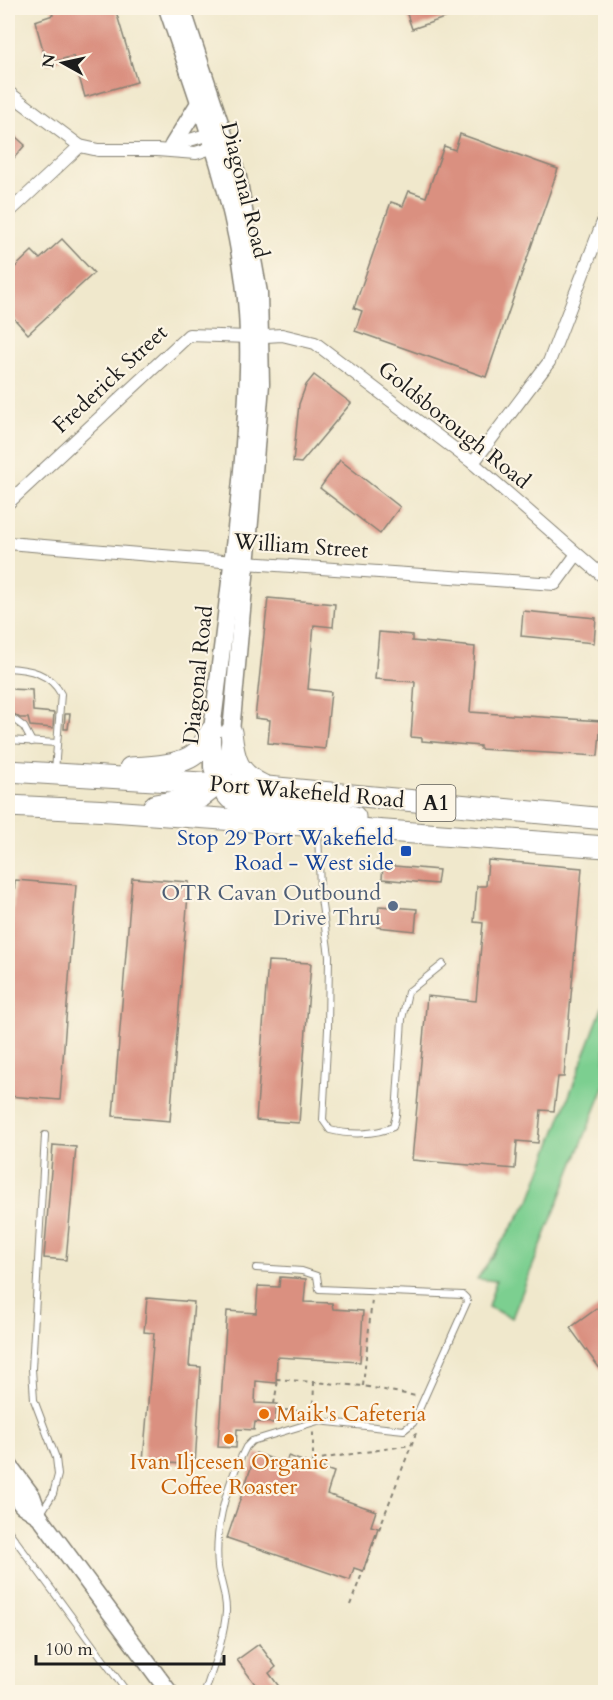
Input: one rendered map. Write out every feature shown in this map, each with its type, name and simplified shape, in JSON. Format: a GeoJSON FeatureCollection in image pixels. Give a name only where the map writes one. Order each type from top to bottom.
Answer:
{"type":"FeatureCollection","features":[{"type":"Feature","properties":{"kind":"highway"},"geometry":{"type":"LineString","coordinates":[[55,774],[154,766],[174,762],[195,754],[222,731],[236,763],[250,779],[267,787]]}},
{"type":"Feature","properties":{"kind":"highway","name":"Port Wakefield Road"},"geometry":{"type":"LineString","coordinates":[[8,771],[267,787],[606,819]]}},
{"type":"Feature","properties":{"kind":"highway"},"geometry":{"type":"LineString","coordinates":[[111,811],[176,803],[201,797],[218,784],[230,798],[244,804],[317,809],[429,833]]}},
{"type":"Feature","properties":{"kind":"highway","name":"Port Wakefield Road"},"geometry":{"type":"LineString","coordinates":[[8,806],[318,825],[606,847]]}},
{"type":"Feature","properties":{"kind":"street","name":"Diagonal Road"},"geometry":{"type":"LineString","coordinates":[[166,8],[199,103],[238,177],[256,270],[255,336],[246,423],[239,563],[222,731],[224,773],[218,784]]}},
{"type":"Feature","properties":{"kind":"street","name":"Diagonal Road"},"geometry":{"type":"LineString","coordinates":[[182,8],[218,139]]}},
{"type":"Feature","properties":{"kind":"street"},"geometry":{"type":"LineString","coordinates":[[8,92],[80,146],[98,150],[165,147],[218,139]]}},
{"type":"Feature","properties":{"kind":"street"},"geometry":{"type":"LineString","coordinates":[[165,147],[199,103]]}},
{"type":"Feature","properties":{"kind":"street"},"geometry":{"type":"LineString","coordinates":[[8,213],[80,146]]}},
{"type":"Feature","properties":{"kind":"street"},"geometry":{"type":"LineString","coordinates":[[473,463],[549,362],[606,214]]}},
{"type":"Feature","properties":{"kind":"street","name":"Frederick Street"},"geometry":{"type":"LineString","coordinates":[[8,503],[189,335],[255,336]]}},
{"type":"Feature","properties":{"kind":"street","name":"Goldsborough Road"},"geometry":{"type":"LineString","coordinates":[[255,336],[282,335],[315,343],[473,463],[606,579]]}},
{"type":"Feature","properties":{"kind":"street","name":"William Street"},"geometry":{"type":"LineString","coordinates":[[8,543],[239,563],[555,584],[577,554]]}},
{"type":"Feature","properties":{"kind":"street"},"geometry":{"type":"LineString","coordinates":[[8,1464],[32,1496],[39,1516],[161,1690]]}},
{"type":"Feature","properties":{"kind":"street"},"geometry":{"type":"LineString","coordinates":[[8,1488],[22,1505],[39,1516]]}},
{"type":"Feature","properties":{"kind":"lane"},"geometry":{"type":"LineString","coordinates":[[8,668],[28,669],[55,683],[61,694],[55,774]]}},
{"type":"Feature","properties":{"kind":"lane"},"geometry":{"type":"LineString","coordinates":[[8,716],[24,727],[32,742]]}},
{"type":"Feature","properties":{"kind":"lane"},"geometry":{"type":"LineString","coordinates":[[8,740],[57,743]]}},
{"type":"Feature","properties":{"kind":"lane"},"geometry":{"type":"LineString","coordinates":[[318,825],[320,891],[329,956],[323,1120],[330,1130],[380,1133],[393,1127],[396,1115],[402,1019],[408,992],[443,964]]}},
{"type":"Feature","properties":{"kind":"lane"},"geometry":{"type":"LineString","coordinates":[[39,1516],[52,1494],[58,1475],[56,1458],[34,1400],[32,1369],[45,1135]]}},
{"type":"Feature","properties":{"kind":"lane"},"geometry":{"type":"LineString","coordinates":[[205,1692],[223,1634],[226,1610],[218,1568],[217,1537],[222,1505],[246,1447],[252,1440],[318,1421],[404,1430],[413,1423],[467,1302],[463,1295],[319,1289],[317,1276],[302,1271],[256,1268]]}},
{"type":"Feature","properties":{"kind":"lane"},"geometry":{"type":"LineString","coordinates":[[8,1530],[127,1692]]}},
{"type":"Feature","properties":{"kind":"path"},"geometry":{"type":"LineString","coordinates":[[363,1386],[372,1296]]}},
{"type":"Feature","properties":{"kind":"path"},"geometry":{"type":"LineString","coordinates":[[274,1404],[277,1379],[363,1386],[424,1397]]}},
{"type":"Feature","properties":{"kind":"path"},"geometry":{"type":"LineString","coordinates":[[276,1409],[314,1413]]}},
{"type":"Feature","properties":{"kind":"path"},"geometry":{"type":"LineString","coordinates":[[350,1605],[419,1426]]}},
{"type":"Feature","properties":{"kind":"path"},"geometry":{"type":"LineString","coordinates":[[313,1460],[412,1444]]}},
{"type":"Feature","properties":{"kind":"green space"},"geometry":{"type":"Polygon","coordinates":[[[605,1000],[605,1085],[512,1318],[488,1307],[496,1281],[477,1279],[530,1200],[605,1000]]]}},
{"type":"Feature","properties":{"kind":"building"},"geometry":{"type":"Polygon","coordinates":[[[51,8],[115,8],[137,82],[85,97],[73,56],[47,64],[35,21],[53,15],[51,8]]]}},
{"type":"Feature","properties":{"kind":"building"},"geometry":{"type":"Polygon","coordinates":[[[405,8],[470,8],[471,9],[412,29],[405,8]]]}},
{"type":"Feature","properties":{"kind":"building"},"geometry":{"type":"Polygon","coordinates":[[[8,130],[25,145],[14,158],[8,152],[8,130]]]}},
{"type":"Feature","properties":{"kind":"building"},"geometry":{"type":"Polygon","coordinates":[[[460,134],[558,169],[486,377],[355,331],[362,311],[354,308],[391,202],[403,206],[409,191],[426,197],[444,146],[455,150],[460,134]]]}},
{"type":"Feature","properties":{"kind":"building"},"geometry":{"type":"Polygon","coordinates":[[[62,239],[94,273],[28,334],[8,312],[8,274],[32,251],[40,259],[62,239]]]}},
{"type":"Feature","properties":{"kind":"building"},"geometry":{"type":"Polygon","coordinates":[[[314,375],[351,403],[301,463],[293,462],[299,404],[306,385],[314,375]]]}},
{"type":"Feature","properties":{"kind":"building"},"geometry":{"type":"Polygon","coordinates":[[[340,460],[400,507],[380,534],[320,488],[340,460]]]}},
{"type":"Feature","properties":{"kind":"building"},"geometry":{"type":"Polygon","coordinates":[[[268,598],[335,604],[333,627],[314,625],[308,689],[331,692],[325,749],[268,743],[270,720],[255,718],[268,598]]]}},
{"type":"Feature","properties":{"kind":"building"},"geometry":{"type":"Polygon","coordinates":[[[523,611],[596,618],[594,643],[521,636],[523,611]]]}},
{"type":"Feature","properties":{"kind":"building"},"geometry":{"type":"Polygon","coordinates":[[[379,632],[412,635],[412,641],[475,647],[470,712],[601,721],[598,756],[480,749],[480,746],[422,741],[422,738],[411,737],[415,682],[375,679],[379,632]]]}},
{"type":"Feature","properties":{"kind":"building"},"geometry":{"type":"Polygon","coordinates":[[[8,689],[32,690],[33,711],[54,713],[53,728],[30,726],[28,718],[20,718],[8,710],[8,689]]]}},
{"type":"Feature","properties":{"kind":"building"},"geometry":{"type":"Polygon","coordinates":[[[65,714],[70,714],[68,729],[64,729],[65,714]]]}},
{"type":"Feature","properties":{"kind":"building"},"geometry":{"type":"Polygon","coordinates":[[[488,860],[582,868],[564,1077],[558,1077],[554,1111],[541,1110],[538,1143],[517,1141],[515,1169],[412,1160],[427,996],[476,1001],[483,923],[474,922],[477,886],[486,886],[488,860]]]}},
{"type":"Feature","properties":{"kind":"building"},"geometry":{"type":"Polygon","coordinates":[[[383,865],[439,870],[437,884],[382,879],[383,865]]]}},
{"type":"Feature","properties":{"kind":"building"},"geometry":{"type":"Polygon","coordinates":[[[132,878],[189,882],[170,1121],[113,1116],[132,878]]]}},
{"type":"Feature","properties":{"kind":"building"},"geometry":{"type":"Polygon","coordinates":[[[15,880],[76,885],[60,1100],[8,1096],[8,978],[15,880]]]}},
{"type":"Feature","properties":{"kind":"building"},"geometry":{"type":"Polygon","coordinates":[[[379,906],[417,909],[415,931],[377,927],[379,906]]]}},
{"type":"Feature","properties":{"kind":"building"},"geometry":{"type":"Polygon","coordinates":[[[268,961],[311,963],[299,1123],[256,1120],[268,961]]]}},
{"type":"Feature","properties":{"kind":"building"},"geometry":{"type":"Polygon","coordinates":[[[53,1145],[76,1147],[66,1260],[44,1258],[53,1145]]]}},
{"type":"Feature","properties":{"kind":"building"},"geometry":{"type":"Polygon","coordinates":[[[280,1277],[306,1279],[304,1302],[332,1303],[333,1309],[363,1311],[360,1362],[277,1357],[276,1383],[256,1381],[255,1403],[277,1404],[275,1423],[255,1422],[254,1430],[237,1429],[236,1448],[218,1447],[227,1311],[256,1313],[258,1286],[279,1287],[280,1277]]]}},
{"type":"Feature","properties":{"kind":"building"},"geometry":{"type":"Polygon","coordinates":[[[147,1298],[194,1302],[189,1366],[201,1367],[195,1465],[143,1461],[154,1333],[144,1332],[147,1298]]]}},
{"type":"Feature","properties":{"kind":"building"},"geometry":{"type":"Polygon","coordinates":[[[606,1302],[606,1377],[570,1328],[606,1302]]]}},
{"type":"Feature","properties":{"kind":"building"},"geometry":{"type":"Polygon","coordinates":[[[256,1453],[286,1464],[288,1456],[334,1472],[327,1494],[376,1511],[371,1526],[378,1528],[363,1571],[354,1568],[350,1580],[227,1538],[256,1453]]]}},
{"type":"Feature","properties":{"kind":"building"},"geometry":{"type":"Polygon","coordinates":[[[259,1644],[276,1667],[269,1673],[283,1692],[261,1692],[237,1660],[259,1644]]]}},
{"type":"Feature","properties":{"kind":"place","name":"Stop 29 Port Wakefield Road - West side"},"geometry":{"type":"Point","coordinates":[406,851]}},
{"type":"Feature","properties":{"kind":"place","name":"OTR Cavan Outbound Drive Thru"},"geometry":{"type":"Point","coordinates":[393,906]}},
{"type":"Feature","properties":{"kind":"place","name":"Maik's Cafeteria"},"geometry":{"type":"Point","coordinates":[264,1414]}},
{"type":"Feature","properties":{"kind":"place","name":"Ivan Iljcesen Organic Coffee Roaster"},"geometry":{"type":"Point","coordinates":[229,1439]}}]}
